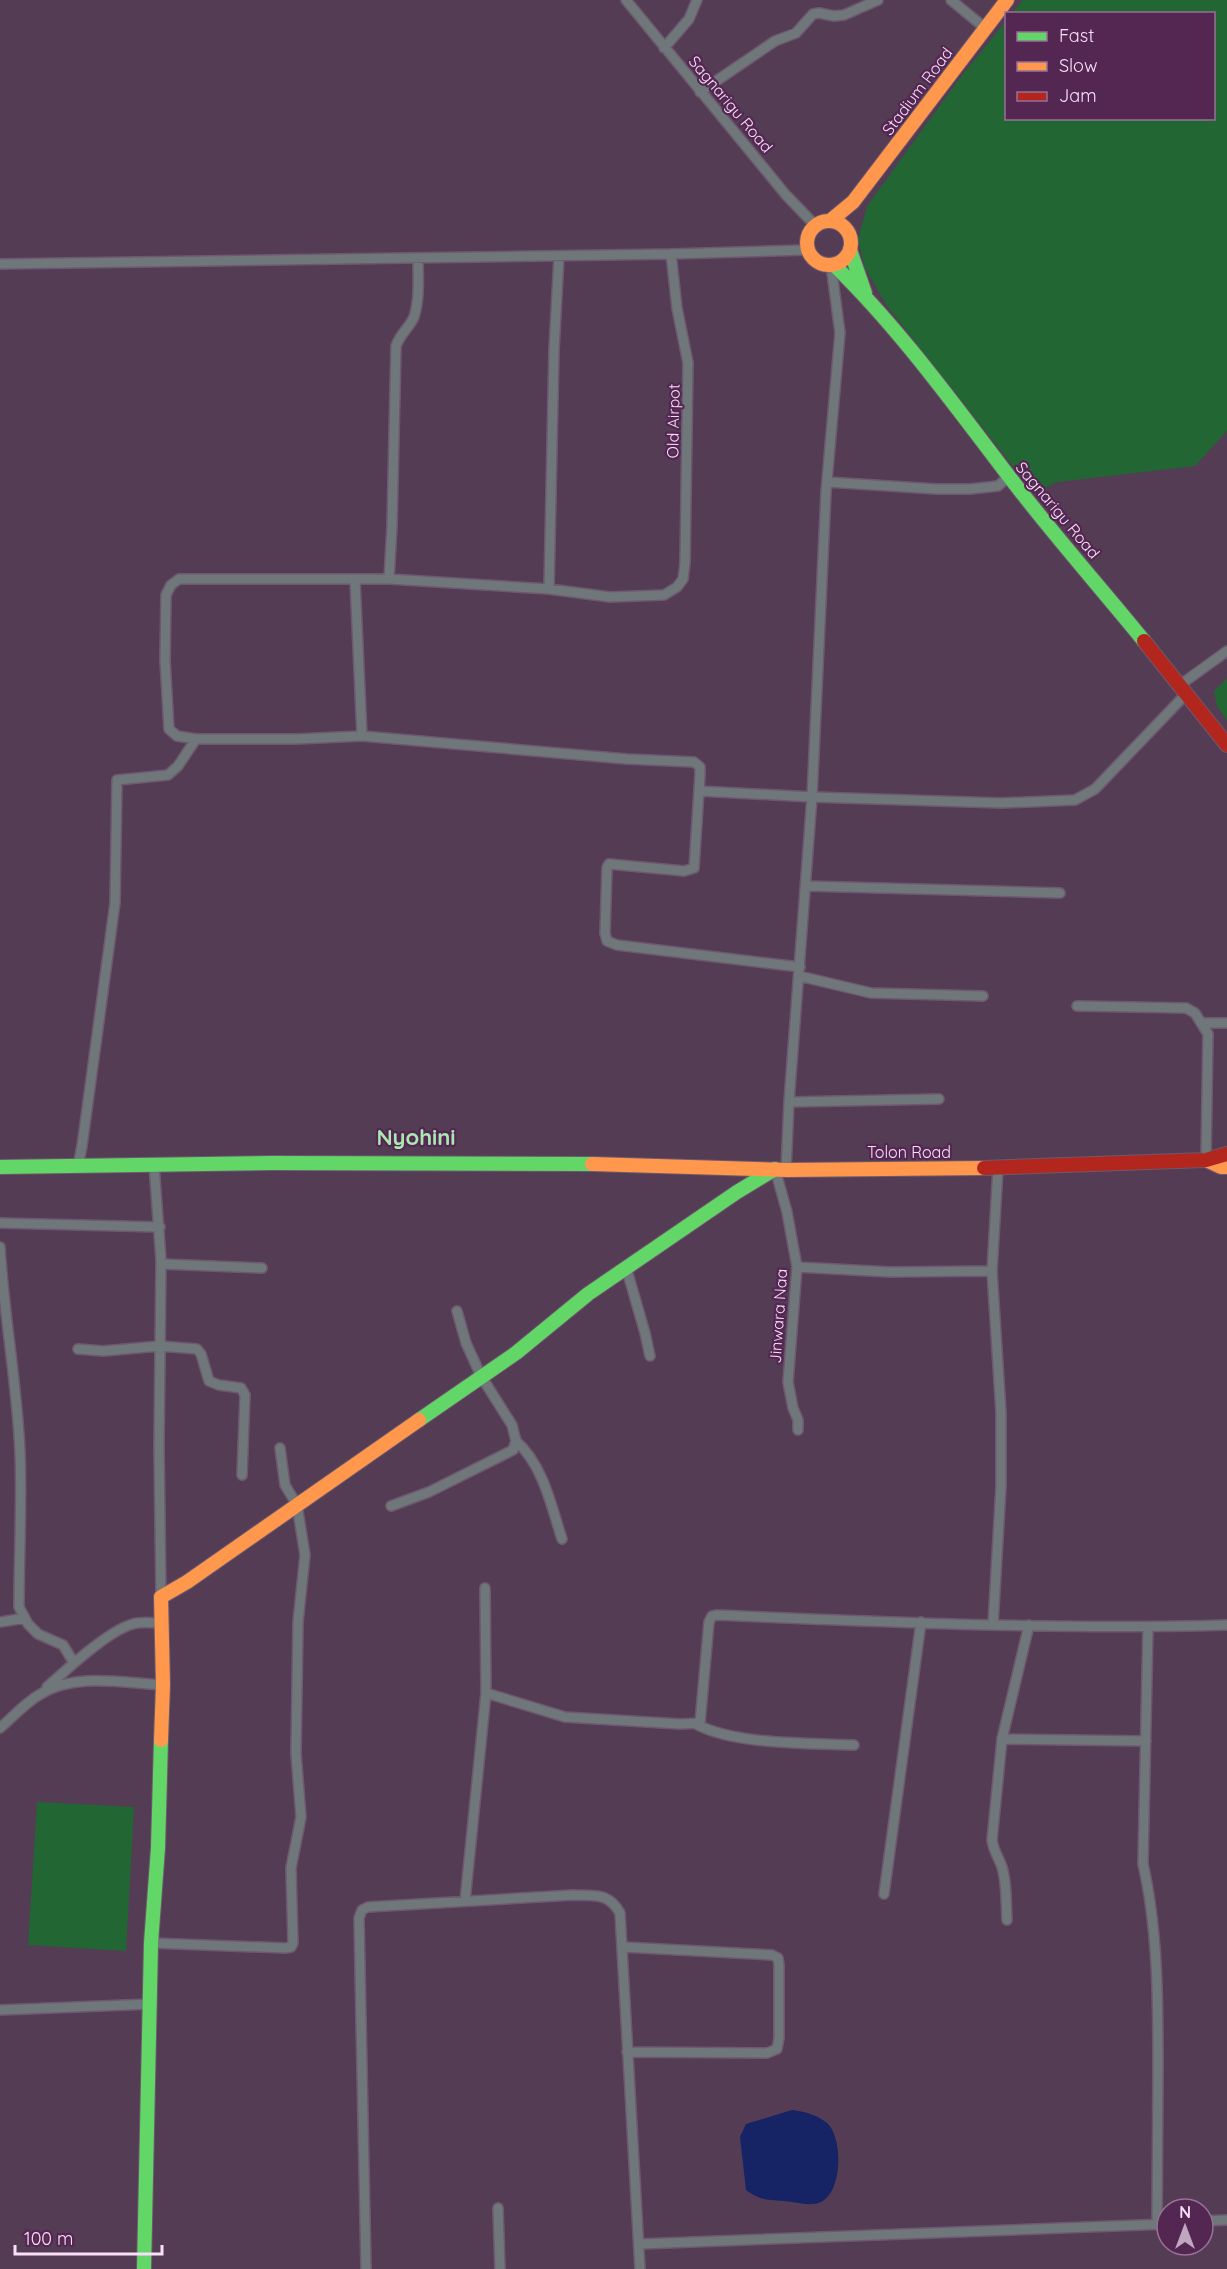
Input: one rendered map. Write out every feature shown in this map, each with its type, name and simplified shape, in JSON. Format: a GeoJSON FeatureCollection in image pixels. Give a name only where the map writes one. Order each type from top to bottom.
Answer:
{"type":"FeatureCollection","features":[{"type":"Feature","properties":{"kind":"main road","name":"Stadium Road"},"geometry":{"type":"LineString","coordinates":[[830,221],[853,202],[1008,0]]}},
{"type":"Feature","properties":{"kind":"main road"},"geometry":{"type":"LineString","coordinates":[[849,233],[841,225],[830,221],[815,225],[807,238],[807,250],[819,263],[832,265],[846,258],[850,250],[849,233],[853,202]]}},
{"type":"Feature","properties":{"kind":"main road","name":"Sagnarigu Road"},"geometry":{"type":"LineString","coordinates":[[850,250],[866,295]]}},
{"type":"Feature","properties":{"kind":"main road","name":"Sagnarigu Road"},"geometry":{"type":"LineString","coordinates":[[832,265],[866,295],[1227,745]]}},
{"type":"Feature","properties":{"kind":"main road"},"geometry":{"type":"LineString","coordinates":[[1206,1160],[1227,1154]]}},
{"type":"Feature","properties":{"kind":"main road"},"geometry":{"type":"LineString","coordinates":[[1206,1160],[1221,1167],[1227,1167]]}},
{"type":"Feature","properties":{"kind":"main road","name":"Tolon Road"},"geometry":{"type":"LineString","coordinates":[[0,1167],[613,1163],[781,1169],[998,1168],[1206,1160]]}},
{"type":"Feature","properties":{"kind":"main road"},"geometry":{"type":"LineString","coordinates":[[144,2269],[151,1943],[158,1848],[162,1685],[161,1597],[188,1582],[516,1353],[588,1294],[737,1192],[781,1169]]}},
{"type":"Feature","properties":{"kind":"street","name":"Sagnarigu Road"},"geometry":{"type":"LineString","coordinates":[[626,0],[786,195],[815,225]]}},
{"type":"Feature","properties":{"kind":"street"},"geometry":{"type":"LineString","coordinates":[[664,48],[689,19],[697,0]]}},
{"type":"Feature","properties":{"kind":"street"},"geometry":{"type":"LineString","coordinates":[[700,92],[776,40],[796,33],[813,14],[844,15],[878,0]]}},
{"type":"Feature","properties":{"kind":"street"},"geometry":{"type":"LineString","coordinates":[[951,0],[986,28]]}},
{"type":"Feature","properties":{"kind":"street"},"geometry":{"type":"LineString","coordinates":[[0,264],[807,250]]}},
{"type":"Feature","properties":{"kind":"street","name":"Old Airpot"},"geometry":{"type":"LineString","coordinates":[[549,589],[610,597],[664,595],[683,579],[688,363],[677,308],[671,254]]}},
{"type":"Feature","properties":{"kind":"street"},"geometry":{"type":"LineString","coordinates":[[559,256],[554,350],[549,589],[389,579],[179,579],[171,585],[166,595],[165,660],[169,729],[177,736],[196,740],[362,736],[627,759],[694,762],[699,767],[694,868],[684,871],[609,864],[604,933],[608,941],[617,945],[800,972],[871,993],[983,996]]}},
{"type":"Feature","properties":{"kind":"street"},"geometry":{"type":"LineString","coordinates":[[389,579],[396,346],[400,335],[414,316],[418,289],[418,258]]}},
{"type":"Feature","properties":{"kind":"street","name":"Jinwara Naa"},"geometry":{"type":"LineString","coordinates":[[798,1430],[798,1420],[788,1382],[797,1267],[781,1169],[789,1102],[813,797],[827,482],[840,333],[832,265]]}},
{"type":"Feature","properties":{"kind":"street"},"geometry":{"type":"LineString","coordinates":[[827,482],[970,489],[998,486],[1009,476]]}},
{"type":"Feature","properties":{"kind":"street"},"geometry":{"type":"LineString","coordinates":[[356,580],[362,736]]}},
{"type":"Feature","properties":{"kind":"street"},"geometry":{"type":"LineString","coordinates":[[699,790],[813,797],[1001,803],[1076,800],[1095,789],[1184,689],[1227,651]]}},
{"type":"Feature","properties":{"kind":"street"},"geometry":{"type":"LineString","coordinates":[[78,1166],[115,903],[117,780],[168,775],[178,766],[196,740]]}},
{"type":"Feature","properties":{"kind":"street"},"geometry":{"type":"LineString","coordinates":[[806,886],[1060,893]]}},
{"type":"Feature","properties":{"kind":"street"},"geometry":{"type":"LineString","coordinates":[[1077,1006],[1185,1008],[1196,1012],[1208,1034],[1206,1160]]}},
{"type":"Feature","properties":{"kind":"street"},"geometry":{"type":"LineString","coordinates":[[1203,1023],[1227,1023]]}},
{"type":"Feature","properties":{"kind":"street"},"geometry":{"type":"LineString","coordinates":[[789,1102],[939,1099]]}},
{"type":"Feature","properties":{"kind":"street"},"geometry":{"type":"LineString","coordinates":[[154,1165],[161,1264],[161,1597]]}},
{"type":"Feature","properties":{"kind":"street"},"geometry":{"type":"LineString","coordinates":[[993,1625],[1001,1486],[1001,1434],[992,1271],[998,1168]]}},
{"type":"Feature","properties":{"kind":"street"},"geometry":{"type":"LineString","coordinates":[[0,1223],[160,1227]]}},
{"type":"Feature","properties":{"kind":"street"},"geometry":{"type":"LineString","coordinates":[[0,1247],[3,1304],[10,1336],[20,1452],[19,1607],[38,1634],[63,1645],[74,1663]]}},
{"type":"Feature","properties":{"kind":"street"},"geometry":{"type":"LineString","coordinates":[[161,1264],[262,1268]]}},
{"type":"Feature","properties":{"kind":"street"},"geometry":{"type":"LineString","coordinates":[[797,1267],[890,1272],[992,1271]]}},
{"type":"Feature","properties":{"kind":"street"},"geometry":{"type":"LineString","coordinates":[[626,1268],[650,1356]]}},
{"type":"Feature","properties":{"kind":"street"},"geometry":{"type":"LineString","coordinates":[[391,1506],[429,1492],[513,1450],[516,1441],[512,1425],[481,1376],[466,1343],[456,1311]]}},
{"type":"Feature","properties":{"kind":"street"},"geometry":{"type":"LineString","coordinates":[[78,1349],[103,1351],[160,1346],[197,1349],[201,1354],[210,1381],[219,1385],[241,1388],[245,1395],[242,1475]]}},
{"type":"Feature","properties":{"kind":"street"},"geometry":{"type":"LineString","coordinates":[[516,1441],[527,1451],[549,1493],[562,1539]]}},
{"type":"Feature","properties":{"kind":"street"},"geometry":{"type":"LineString","coordinates":[[151,1943],[285,1948],[291,1947],[293,1943],[291,1868],[301,1817],[296,1753],[297,1622],[305,1555],[297,1505],[285,1485],[280,1448]]}},
{"type":"Feature","properties":{"kind":"street"},"geometry":{"type":"LineString","coordinates":[[465,1901],[486,1693],[485,1588]]}},
{"type":"Feature","properties":{"kind":"street"},"geometry":{"type":"LineString","coordinates":[[696,1724],[702,1719],[709,1622],[712,1616],[993,1625],[1148,1627],[1227,1625]]}},
{"type":"Feature","properties":{"kind":"street"},"geometry":{"type":"LineString","coordinates":[[0,1622],[25,1618]]}},
{"type":"Feature","properties":{"kind":"street"},"geometry":{"type":"LineString","coordinates":[[884,1894],[921,1622]]}},
{"type":"Feature","properties":{"kind":"street"},"geometry":{"type":"LineString","coordinates":[[0,1728],[74,1663],[123,1627],[136,1623],[161,1623]]}},
{"type":"Feature","properties":{"kind":"street"},"geometry":{"type":"LineString","coordinates":[[1007,1920],[1003,1868],[994,1852],[992,1839],[1002,1739],[1029,1625]]}},
{"type":"Feature","properties":{"kind":"street"},"geometry":{"type":"LineString","coordinates":[[1148,1627],[1143,1864],[1148,1884],[1156,1964],[1161,2197]]}},
{"type":"Feature","properties":{"kind":"street"},"geometry":{"type":"LineString","coordinates":[[38,1695],[58,1685],[79,1681],[162,1685]]}},
{"type":"Feature","properties":{"kind":"street"},"geometry":{"type":"LineString","coordinates":[[486,1693],[565,1717],[696,1724],[709,1731],[773,1742],[854,1745]]}},
{"type":"Feature","properties":{"kind":"street"},"geometry":{"type":"LineString","coordinates":[[1002,1739],[1146,1741]]}},
{"type":"Feature","properties":{"kind":"street"},"geometry":{"type":"LineString","coordinates":[[366,2269],[359,1918],[362,1910],[368,1907],[573,1895],[603,1897],[613,1902],[620,1913],[640,2269]]}},
{"type":"Feature","properties":{"kind":"street"},"geometry":{"type":"LineString","coordinates":[[623,1947],[772,1954],[778,1958],[780,1965],[777,2049],[767,2053],[627,2052]]}},
{"type":"Feature","properties":{"kind":"street"},"geometry":{"type":"LineString","coordinates":[[0,2010],[151,2004]]}},
{"type":"Feature","properties":{"kind":"street"},"geometry":{"type":"LineString","coordinates":[[498,2208],[500,2269]]}},
{"type":"Feature","properties":{"kind":"street"},"geometry":{"type":"LineString","coordinates":[[640,2244],[1155,2225]]}},
{"type":"Feature","properties":{"kind":"green space"},"geometry":{"type":"Polygon","coordinates":[[[1023,0],[1227,0],[1227,431],[1195,466],[1057,482],[1034,493],[887,306],[865,268],[858,239],[867,206],[960,78],[1005,22],[1005,120],[1215,120],[1215,12],[1013,12],[1023,0]]]}},
{"type":"Feature","properties":{"kind":"green space"},"geometry":{"type":"Polygon","coordinates":[[[1227,678],[1227,721],[1217,706],[1214,691],[1227,678]]]}},
{"type":"Feature","properties":{"kind":"green space"},"geometry":{"type":"Polygon","coordinates":[[[37,1802],[134,1807],[126,1951],[28,1945],[37,1802]]]}},
{"type":"Feature","properties":{"kind":"shaded area"},"geometry":{"type":"Polygon","coordinates":[[[792,2110],[823,2120],[832,2130],[836,2140],[837,2176],[828,2196],[821,2202],[803,2204],[764,2199],[746,2190],[740,2137],[746,2124],[792,2110]]]}},
{"type":"Feature","properties":{"kind":"traffic: fast"},"geometry":{"type":"LineString","coordinates":[[850,250],[865,293]]}},
{"type":"Feature","properties":{"kind":"traffic: fast"},"geometry":{"type":"LineString","coordinates":[[834,265],[882,315],[948,396],[1027,500],[1144,641]]}},
{"type":"Feature","properties":{"kind":"traffic: fast"},"geometry":{"type":"LineString","coordinates":[[0,1167],[271,1163],[592,1164]]}},
{"type":"Feature","properties":{"kind":"traffic: fast"},"geometry":{"type":"LineString","coordinates":[[419,1420],[516,1353],[588,1294],[737,1192],[775,1169]]}},
{"type":"Feature","properties":{"kind":"traffic: fast"},"geometry":{"type":"LineString","coordinates":[[144,2269],[151,1943],[158,1848],[161,1740]]}},
{"type":"Feature","properties":{"kind":"traffic: slow"},"geometry":{"type":"LineString","coordinates":[[830,221],[853,202],[1007,0]]}},
{"type":"Feature","properties":{"kind":"traffic: slow"},"geometry":{"type":"LineString","coordinates":[[829,221],[838,222],[845,227],[850,234],[851,243],[850,252],[845,259],[838,264],[829,265],[820,264],[813,259],[808,252],[807,243],[808,234],[813,227],[820,222],[829,221]]}},
{"type":"Feature","properties":{"kind":"traffic: slow"},"geometry":{"type":"LineString","coordinates":[[1206,1160],[1221,1167],[1227,1167]]}},
{"type":"Feature","properties":{"kind":"traffic: slow"},"geometry":{"type":"LineString","coordinates":[[592,1164],[786,1170],[984,1168]]}},
{"type":"Feature","properties":{"kind":"traffic: slow"},"geometry":{"type":"LineString","coordinates":[[161,1740],[163,1685],[161,1597],[187,1582],[419,1420]]}},
{"type":"Feature","properties":{"kind":"traffic: jam"},"geometry":{"type":"LineString","coordinates":[[1144,641],[1227,745]]}},
{"type":"Feature","properties":{"kind":"traffic: jam"},"geometry":{"type":"LineString","coordinates":[[984,1168],[1206,1160],[1227,1154]]}},
{"type":"Feature","properties":{"kind":"district","name":"Nyohini"},"geometry":{"type":"Point","coordinates":[416,1137]}}]}
